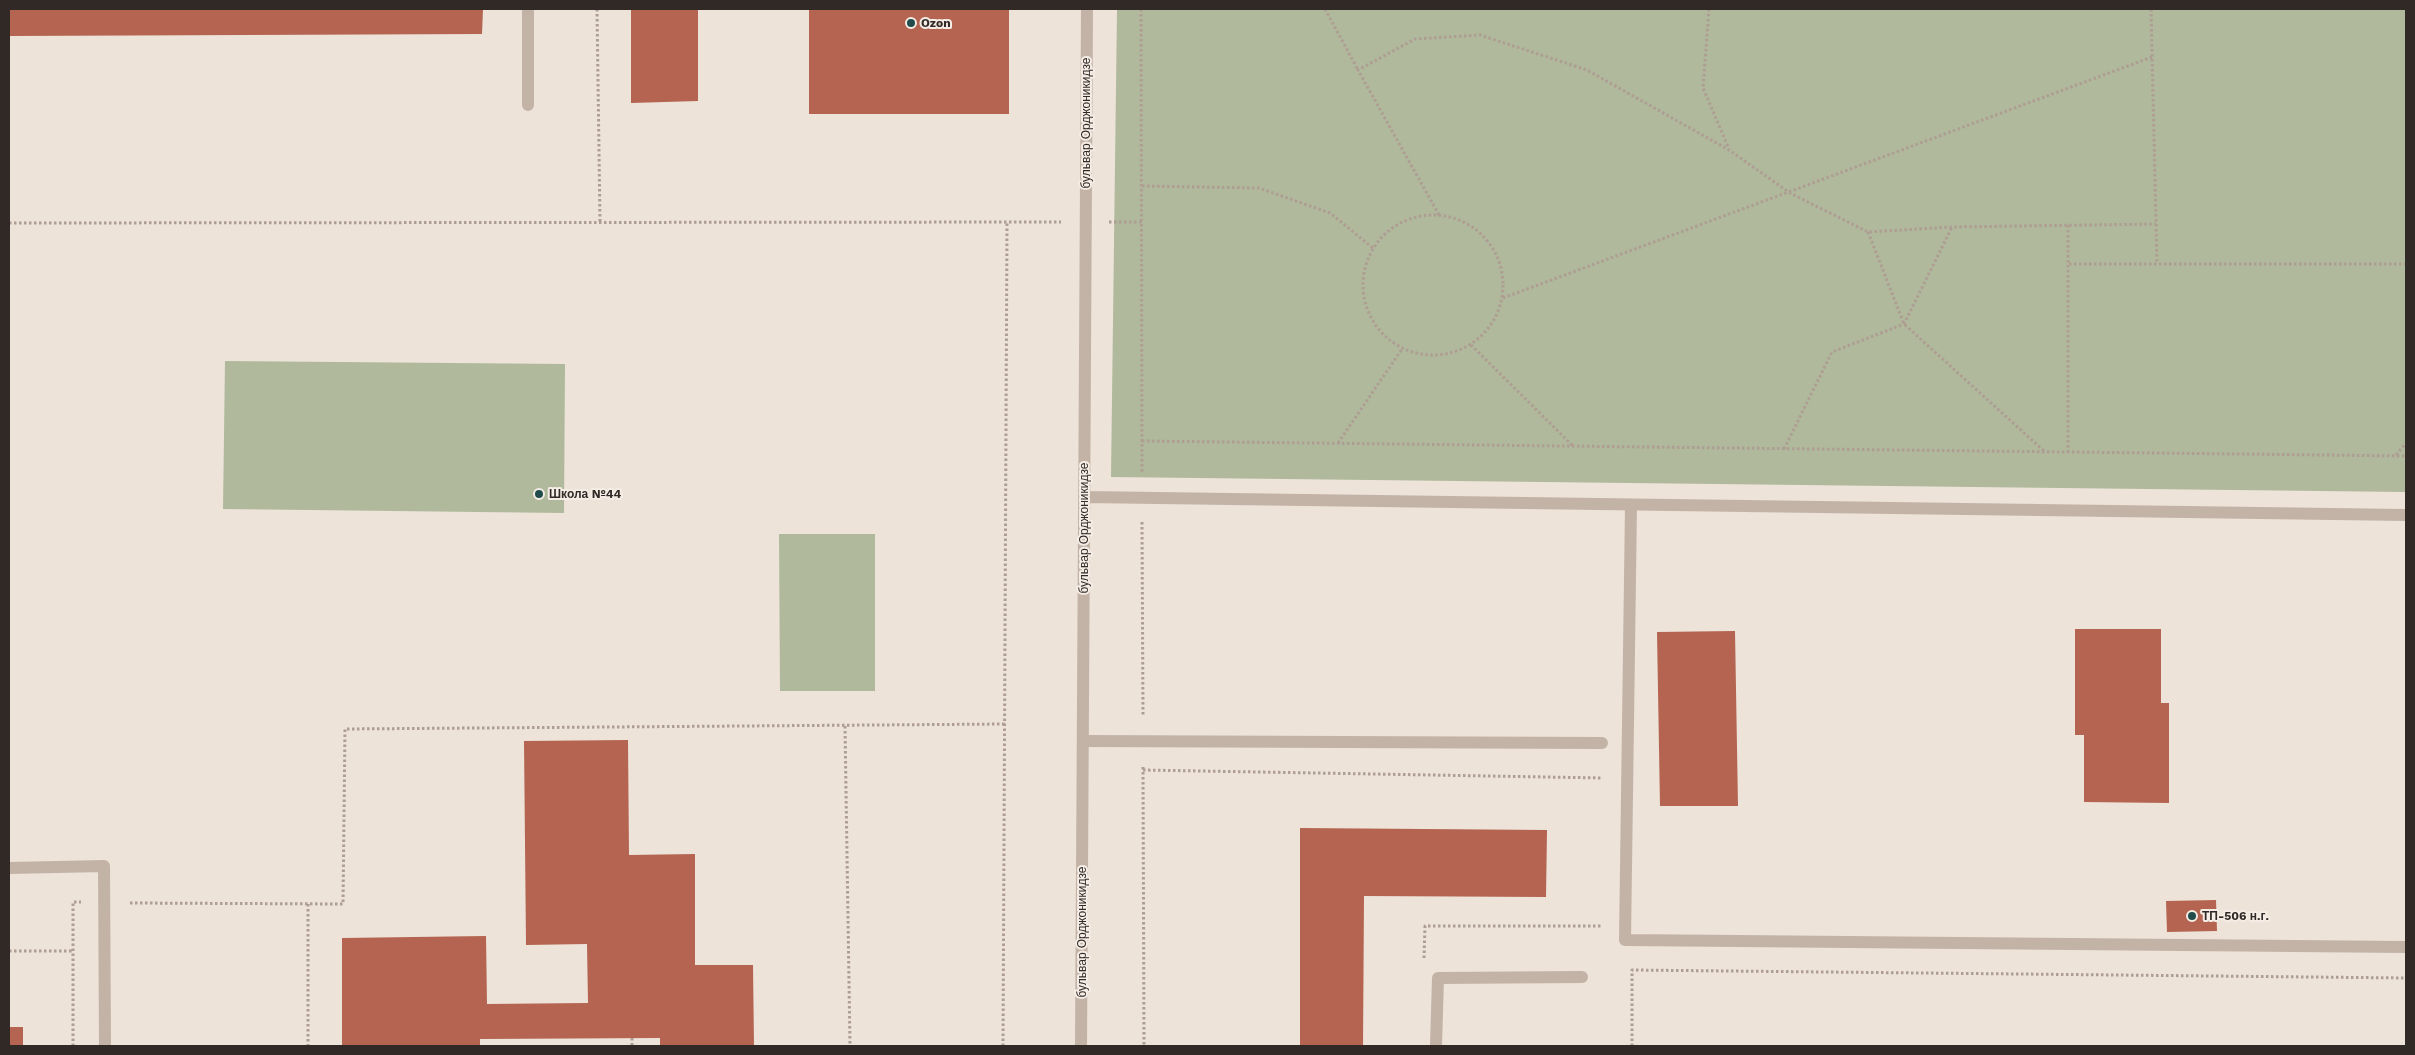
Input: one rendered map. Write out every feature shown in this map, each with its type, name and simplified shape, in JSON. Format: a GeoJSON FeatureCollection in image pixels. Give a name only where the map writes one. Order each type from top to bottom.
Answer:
{"type":"FeatureCollection","features":[{"type":"Feature","properties":{"kind":"street"},"geometry":{"type":"LineString","coordinates":[[528,9],[528,105]]}},
{"type":"Feature","properties":{"kind":"street","name":"бульвар Орджоникидзе"},"geometry":{"type":"LineString","coordinates":[[1081,1046],[1087,9]]}},
{"type":"Feature","properties":{"kind":"street"},"geometry":{"type":"LineString","coordinates":[[1084,497],[2406,515]]}},
{"type":"Feature","properties":{"kind":"street"},"geometry":{"type":"LineString","coordinates":[[1631,505],[1625,940],[2406,947]]}},
{"type":"Feature","properties":{"kind":"street"},"geometry":{"type":"LineString","coordinates":[[1083,741],[1602,742]]}},
{"type":"Feature","properties":{"kind":"street"},"geometry":{"type":"LineString","coordinates":[[9,868],[104,866],[105,1046]]}},
{"type":"Feature","properties":{"kind":"street"},"geometry":{"type":"LineString","coordinates":[[1436,1046],[1438,978],[1582,977]]}},
{"type":"Feature","properties":{"kind":"path"},"geometry":{"type":"LineString","coordinates":[[597,9],[600,222]]}},
{"type":"Feature","properties":{"kind":"path"},"geometry":{"type":"LineString","coordinates":[[1141,9],[1144,1046]]}},
{"type":"Feature","properties":{"kind":"path"},"geometry":{"type":"LineString","coordinates":[[1325,9],[1438,215]]}},
{"type":"Feature","properties":{"kind":"path"},"geometry":{"type":"LineString","coordinates":[[1709,9],[1703,88],[1730,150]]}},
{"type":"Feature","properties":{"kind":"path"},"geometry":{"type":"LineString","coordinates":[[2151,9],[2157,264]]}},
{"type":"Feature","properties":{"kind":"path"},"geometry":{"type":"LineString","coordinates":[[1358,70],[1415,39],[1480,35],[1588,70],[1730,150],[1790,193],[1868,232],[1952,227],[2156,224]]}},
{"type":"Feature","properties":{"kind":"path"},"geometry":{"type":"LineString","coordinates":[[1503,298],[2152,57]]}},
{"type":"Feature","properties":{"kind":"path"},"geometry":{"type":"LineString","coordinates":[[1142,186],[1259,188],[1330,213],[1373,248]]}},
{"type":"Feature","properties":{"kind":"path"},"geometry":{"type":"LineString","coordinates":[[1438,215],[1462,221],[1482,234],[1496,252],[1503,275],[1503,298],[1496,317],[1486,333],[1471,345],[1449,354],[1425,355],[1402,349],[1383,335],[1369,316],[1363,293],[1364,270],[1373,248],[1385,233],[1401,223],[1419,216],[1438,215]]}},
{"type":"Feature","properties":{"kind":"path"},"geometry":{"type":"LineString","coordinates":[[1003,1046],[1007,222]]}},
{"type":"Feature","properties":{"kind":"path"},"geometry":{"type":"LineString","coordinates":[[9,223],[1142,222]]}},
{"type":"Feature","properties":{"kind":"path"},"geometry":{"type":"LineString","coordinates":[[2068,225],[2068,452]]}},
{"type":"Feature","properties":{"kind":"path"},"geometry":{"type":"LineString","coordinates":[[1784,449],[1832,352],[1904,324],[1952,227]]}},
{"type":"Feature","properties":{"kind":"path"},"geometry":{"type":"LineString","coordinates":[[1868,232],[1904,324],[2045,452]]}},
{"type":"Feature","properties":{"kind":"path"},"geometry":{"type":"LineString","coordinates":[[2069,264],[2406,264]]}},
{"type":"Feature","properties":{"kind":"path"},"geometry":{"type":"LineString","coordinates":[[1471,345],[1573,446]]}},
{"type":"Feature","properties":{"kind":"path"},"geometry":{"type":"LineString","coordinates":[[1338,443],[1402,349]]}},
{"type":"Feature","properties":{"kind":"path"},"geometry":{"type":"LineString","coordinates":[[1142,441],[2406,456]]}},
{"type":"Feature","properties":{"kind":"path"},"geometry":{"type":"LineString","coordinates":[[2395,456],[2406,443]]}},
{"type":"Feature","properties":{"kind":"path"},"geometry":{"type":"LineString","coordinates":[[73,1046],[73,902],[343,904],[345,729],[1005,724]]}},
{"type":"Feature","properties":{"kind":"path"},"geometry":{"type":"LineString","coordinates":[[845,726],[850,1046]]}},
{"type":"Feature","properties":{"kind":"path"},"geometry":{"type":"LineString","coordinates":[[1143,770],[1603,777],[1603,787]]}},
{"type":"Feature","properties":{"kind":"path"},"geometry":{"type":"LineString","coordinates":[[308,904],[308,1046]]}},
{"type":"Feature","properties":{"kind":"path"},"geometry":{"type":"LineString","coordinates":[[1424,963],[1425,926],[1602,926],[1602,916]]}},
{"type":"Feature","properties":{"kind":"path"},"geometry":{"type":"LineString","coordinates":[[9,951],[73,951]]}},
{"type":"Feature","properties":{"kind":"path"},"geometry":{"type":"LineString","coordinates":[[1632,1046],[1632,970],[2406,978]]}},
{"type":"Feature","properties":{"kind":"path"},"geometry":{"type":"LineString","coordinates":[[632,1038],[632,1046]]}},
{"type":"Feature","properties":{"kind":"green space"},"geometry":{"type":"Polygon","coordinates":[[[1117,9],[2406,9],[2406,492],[1111,477],[1117,9]]]}},
{"type":"Feature","properties":{"kind":"green space"},"geometry":{"type":"Polygon","coordinates":[[[225,361],[565,364],[564,513],[223,509],[225,361]]]}},
{"type":"Feature","properties":{"kind":"green space"},"geometry":{"type":"Polygon","coordinates":[[[779,534],[875,534],[875,691],[780,691],[779,534]]]}},
{"type":"Feature","properties":{"kind":"building"},"geometry":{"type":"Polygon","coordinates":[[[9,9],[483,9],[482,34],[9,36],[9,9]]]}},
{"type":"Feature","properties":{"kind":"building"},"geometry":{"type":"Polygon","coordinates":[[[631,9],[698,9],[698,101],[631,103],[631,9]]]}},
{"type":"Feature","properties":{"kind":"building"},"geometry":{"type":"Polygon","coordinates":[[[809,9],[1009,9],[1009,114],[809,114],[809,9]]]}},
{"type":"Feature","properties":{"kind":"building"},"geometry":{"type":"Polygon","coordinates":[[[2075,629],[2161,629],[2161,703],[2169,703],[2169,803],[2084,802],[2084,735],[2075,735],[2075,629]]]}},
{"type":"Feature","properties":{"kind":"building"},"geometry":{"type":"Polygon","coordinates":[[[1735,631],[1738,806],[1660,806],[1657,632],[1735,631]]]}},
{"type":"Feature","properties":{"kind":"building"},"geometry":{"type":"Polygon","coordinates":[[[628,740],[629,855],[695,854],[695,965],[753,965],[754,1046],[660,1046],[660,1038],[480,1039],[480,1046],[342,1046],[342,938],[486,936],[487,1004],[588,1003],[587,944],[526,945],[524,741],[628,740]]]}},
{"type":"Feature","properties":{"kind":"building"},"geometry":{"type":"Polygon","coordinates":[[[1300,828],[1547,830],[1546,897],[1364,896],[1363,1046],[1300,1046],[1300,828]]]}},
{"type":"Feature","properties":{"kind":"building","name":"ТП-506 н.г."},"geometry":{"type":"Polygon","coordinates":[[[2216,900],[2217,931],[2167,932],[2166,901],[2216,900]]]}},
{"type":"Feature","properties":{"kind":"building"},"geometry":{"type":"Polygon","coordinates":[[[9,1027],[23,1027],[23,1046],[9,1046],[9,1027]]]}},
{"type":"Feature","properties":{"kind":"place","name":"Ozon"},"geometry":{"type":"Point","coordinates":[911,23]}},
{"type":"Feature","properties":{"kind":"place","name":"Школа №44"},"geometry":{"type":"Point","coordinates":[539,494]}},
{"type":"Feature","properties":{"kind":"place","name":"ТП-506 н.г."},"geometry":{"type":"Point","coordinates":[2192,916]}}]}
